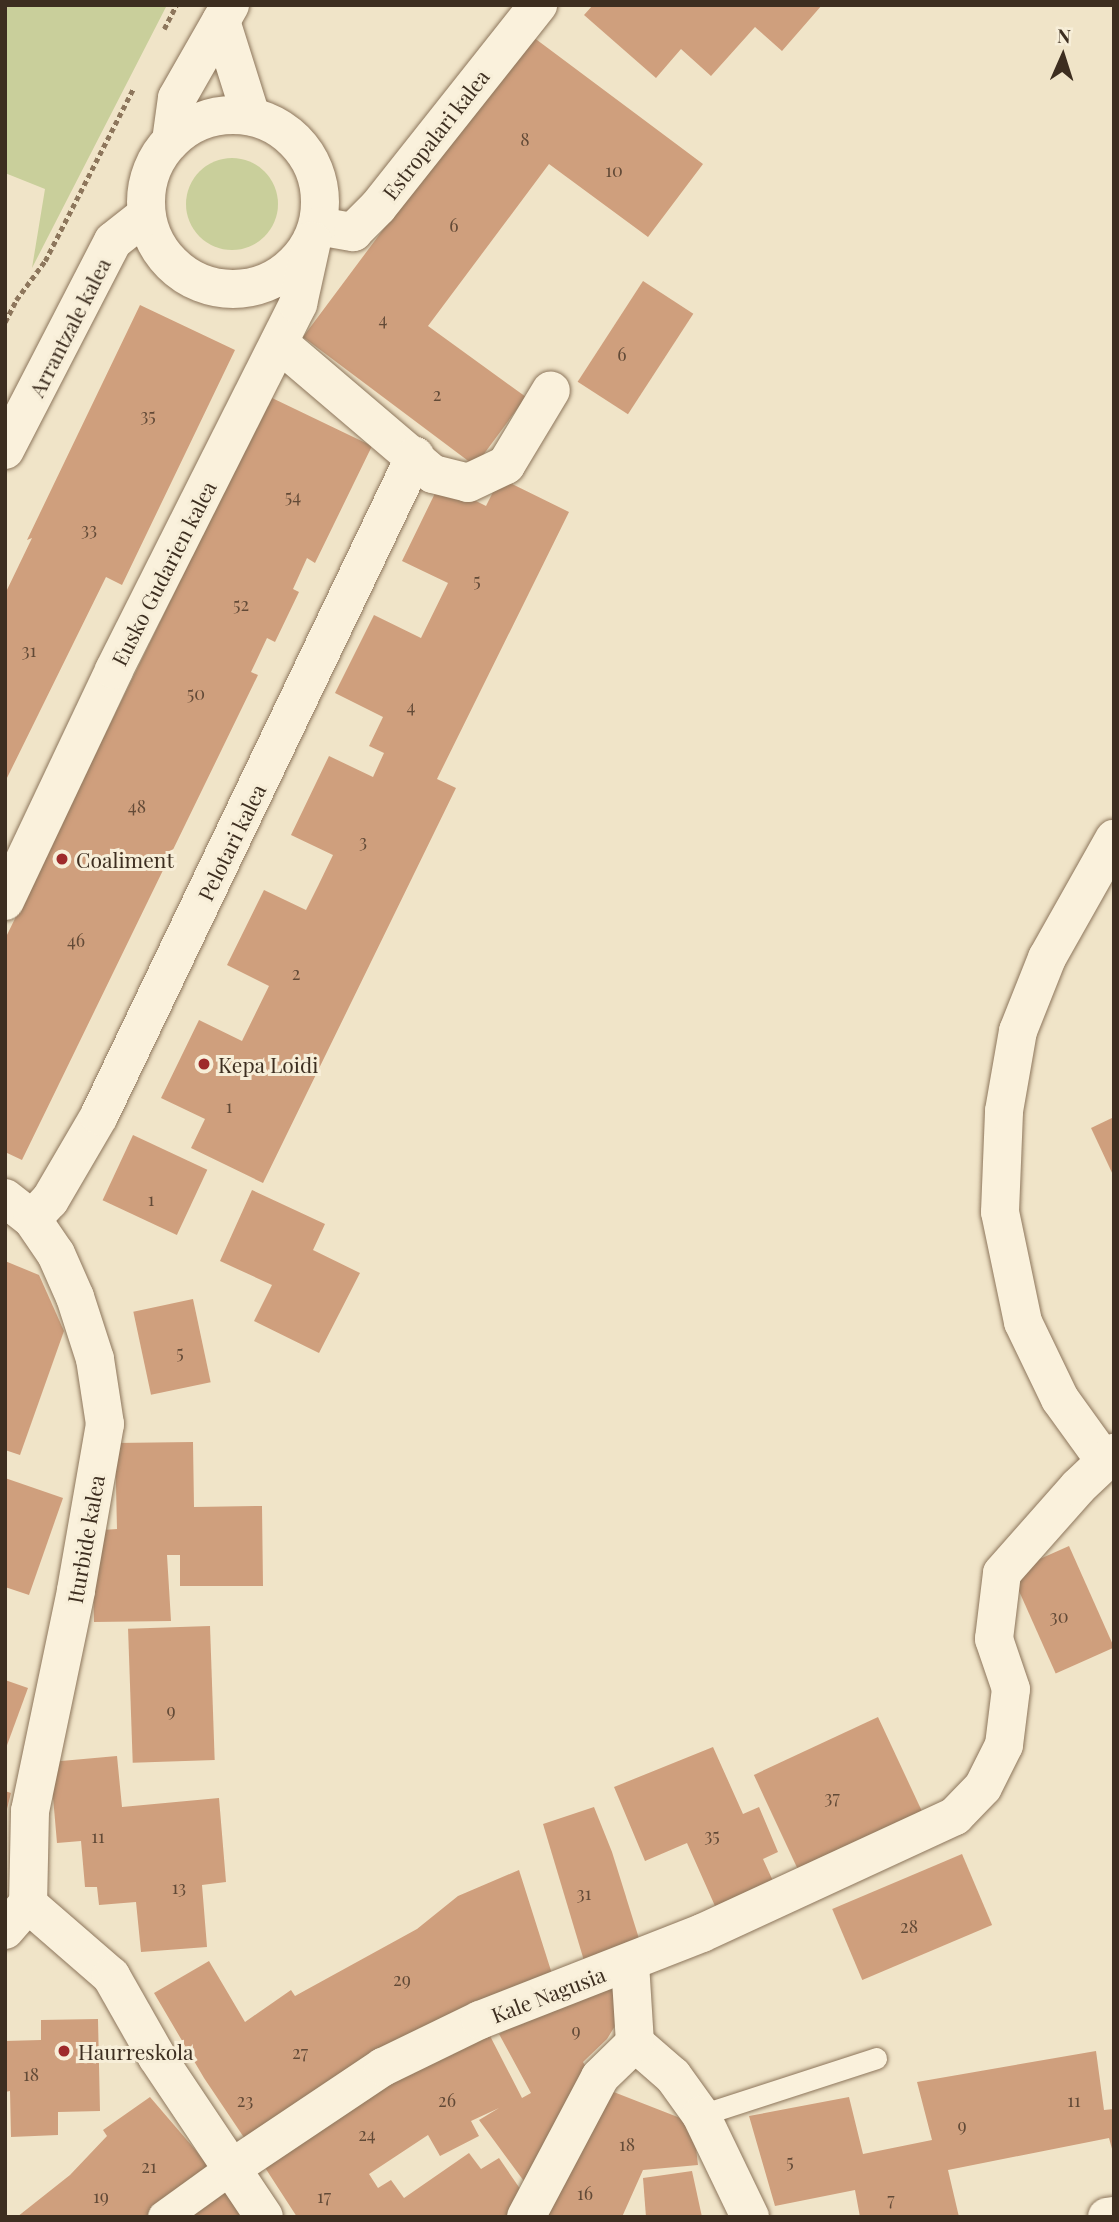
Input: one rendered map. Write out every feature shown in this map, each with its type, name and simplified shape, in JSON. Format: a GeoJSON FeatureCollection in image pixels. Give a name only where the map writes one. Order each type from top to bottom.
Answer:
{"type":"FeatureCollection","features":[{"type":"Feature","properties":{"kind":"street","name":"Estropalari kalea"},"geometry":{"type":"LineString","coordinates":[[315,233],[352,232],[378,207],[538,5]]}},
{"type":"Feature","properties":{"kind":"street"},"geometry":{"type":"LineString","coordinates":[[226,13],[251,116]]}},
{"type":"Feature","properties":{"kind":"street"},"geometry":{"type":"LineString","coordinates":[[171,141],[177,98],[226,13]]}},
{"type":"Feature","properties":{"kind":"street"},"geometry":{"type":"LineString","coordinates":[[239,114],[262,118],[288,133],[309,158],[320,186],[315,233],[291,268],[267,283],[238,290],[209,287],[181,273],[160,251],[146,215],[144,202],[150,171],[161,151],[171,141],[208,118],[239,114]]}},
{"type":"Feature","properties":{"kind":"street","name":"Arrantzale kalea"},"geometry":{"type":"LineString","coordinates":[[5,450],[113,241],[146,215]]}},
{"type":"Feature","properties":{"kind":"street","name":"Eusko Gudarien kalea"},"geometry":{"type":"LineString","coordinates":[[5,901],[114,670],[298,304],[315,233]]}},
{"type":"Feature","properties":{"kind":"street"},"geometry":{"type":"LineString","coordinates":[[279,343],[433,474],[468,483],[484,478],[506,465],[551,390]]}},
{"type":"Feature","properties":{"kind":"street","name":"Pelotari kalea"},"geometry":{"type":"LineString","coordinates":[[18,1208],[50,1200],[99,1116],[415,456]]}},
{"type":"Feature","properties":{"kind":"street"},"geometry":{"type":"LineString","coordinates":[[1109,1457],[1060,1399],[1023,1322],[1000,1212],[1004,1111],[1018,1031],[1046,958],[1114,839]]}},
{"type":"Feature","properties":{"kind":"street","name":"Iturbide kalea"},"geometry":{"type":"LineString","coordinates":[[18,1208],[56,1254],[75,1297],[95,1359],[105,1424],[76,1591],[30,1811],[17,1917],[111,1976],[157,2057],[264,2217]]}},
{"type":"Feature","properties":{"kind":"street","name":"Kale Nagusia"},"geometry":{"type":"LineString","coordinates":[[164,2217],[383,2067],[480,2020],[630,1963],[878,1854],[956,1816],[983,1787],[1004,1745],[1011,1689],[994,1639],[1002,1573],[1109,1457]]}},
{"type":"Feature","properties":{"kind":"street"},"geometry":{"type":"LineString","coordinates":[[630,1963],[635,2043],[673,2076],[701,2115],[750,2217]]}},
{"type":"Feature","properties":{"kind":"street"},"geometry":{"type":"LineString","coordinates":[[526,2217],[600,2077],[635,2043]]}},
{"type":"Feature","properties":{"kind":"street"},"geometry":{"type":"LineString","coordinates":[[1107,2217],[1114,2216]]}},
{"type":"Feature","properties":{"kind":"lane"},"geometry":{"type":"LineString","coordinates":[[701,2115],[876,2058]]}},
{"type":"Feature","properties":{"kind":"path"},"geometry":{"type":"LineString","coordinates":[[159,40],[176,5]]}},
{"type":"Feature","properties":{"kind":"path"},"geometry":{"type":"LineString","coordinates":[[5,322],[16,300],[45,261],[135,86]]}},
{"type":"Feature","properties":{"kind":"green space"},"geometry":{"type":"Polygon","coordinates":[[[5,5],[167,5],[32,268],[45,189],[5,173],[5,5]]]}},
{"type":"Feature","properties":{"kind":"green space"},"geometry":{"type":"Polygon","coordinates":[[[232,158],[250,161],[265,171],[275,186],[278,204],[275,222],[265,237],[250,247],[232,250],[214,247],[199,237],[189,222],[186,204],[189,186],[199,171],[214,161],[232,158]]]}},
{"type":"Feature","properties":{"kind":"building"},"geometry":{"type":"Polygon","coordinates":[[[593,5],[822,5],[782,51],[755,27],[711,76],[681,49],[656,78],[584,15],[593,5]]]}},
{"type":"Feature","properties":{"kind":"building"},"geometry":{"type":"Polygon","coordinates":[[[529,34],[703,164],[648,237],[549,164],[428,326],[526,397],[475,466],[303,337],[529,34]]]}},
{"type":"Feature","properties":{"kind":"building"},"geometry":{"type":"Polygon","coordinates":[[[643,281],[693,314],[628,414],[578,382],[643,281]]]}},
{"type":"Feature","properties":{"kind":"building"},"geometry":{"type":"Polygon","coordinates":[[[140,305],[235,350],[122,585],[106,577],[5,782],[5,594],[32,538],[27,540],[140,305]]]}},
{"type":"Feature","properties":{"kind":"building"},"geometry":{"type":"Polygon","coordinates":[[[270,397],[372,446],[315,563],[307,558],[293,589],[299,592],[275,642],[267,638],[251,672],[258,675],[22,1160],[5,1152],[5,939],[270,397]]]}},
{"type":"Feature","properties":{"kind":"building"},"geometry":{"type":"Polygon","coordinates":[[[500,478],[569,512],[437,779],[456,788],[263,1183],[191,1148],[205,1119],[161,1098],[199,1020],[242,1041],[269,986],[227,965],[264,890],[306,910],[318,886],[333,855],[291,835],[329,756],[373,777],[384,753],[369,746],[383,717],[335,693],[374,615],[421,638],[448,583],[402,561],[440,483],[486,506],[500,478]]]}},
{"type":"Feature","properties":{"kind":"building"},"geometry":{"type":"Polygon","coordinates":[[[1114,1117],[1114,1177],[1091,1128],[1114,1117]]]}},
{"type":"Feature","properties":{"kind":"building"},"geometry":{"type":"Polygon","coordinates":[[[133,1135],[207,1170],[177,1235],[103,1200],[133,1135]]]}},
{"type":"Feature","properties":{"kind":"building"},"geometry":{"type":"Polygon","coordinates":[[[252,1190],[325,1224],[313,1250],[360,1273],[319,1353],[254,1321],[272,1285],[220,1261],[252,1190]]]}},
{"type":"Feature","properties":{"kind":"building"},"geometry":{"type":"Polygon","coordinates":[[[5,1261],[39,1275],[64,1331],[20,1455],[5,1450],[5,1261]]]}},
{"type":"Feature","properties":{"kind":"building"},"geometry":{"type":"Polygon","coordinates":[[[193,1299],[211,1382],[151,1395],[133,1312],[193,1299]]]}},
{"type":"Feature","properties":{"kind":"building"},"geometry":{"type":"Polygon","coordinates":[[[193,1442],[194,1507],[262,1506],[263,1586],[180,1586],[180,1555],[167,1555],[171,1621],[94,1622],[92,1541],[103,1530],[117,1529],[115,1443],[193,1442]]]}},
{"type":"Feature","properties":{"kind":"building"},"geometry":{"type":"Polygon","coordinates":[[[5,1478],[63,1498],[29,1595],[5,1587],[5,1478]]]}},
{"type":"Feature","properties":{"kind":"building"},"geometry":{"type":"Polygon","coordinates":[[[1069,1546],[1114,1647],[1056,1673],[1011,1572],[1069,1546]]]}},
{"type":"Feature","properties":{"kind":"building"},"geometry":{"type":"Polygon","coordinates":[[[210,1626],[215,1760],[133,1763],[128,1629],[210,1626]]]}},
{"type":"Feature","properties":{"kind":"building"},"geometry":{"type":"Polygon","coordinates":[[[5,1680],[28,1688],[6,1748],[5,1748],[5,1680]]]}},
{"type":"Feature","properties":{"kind":"building"},"geometry":{"type":"Polygon","coordinates":[[[878,1717],[923,1813],[799,1871],[754,1775],[878,1717]]]}},
{"type":"Feature","properties":{"kind":"building"},"geometry":{"type":"Polygon","coordinates":[[[713,1747],[743,1814],[759,1807],[778,1852],[763,1859],[773,1881],[715,1906],[687,1843],[645,1861],[614,1787],[713,1747]]]}},
{"type":"Feature","properties":{"kind":"building"},"geometry":{"type":"Polygon","coordinates":[[[117,1756],[122,1807],[219,1798],[226,1882],[202,1885],[207,1947],[141,1952],[136,1902],[99,1905],[97,1887],[85,1887],[81,1841],[57,1843],[50,1762],[117,1756]]]}},
{"type":"Feature","properties":{"kind":"building"},"geometry":{"type":"Polygon","coordinates":[[[5,1791],[11,1793],[6,1813],[5,1813],[5,1791]]]}},
{"type":"Feature","properties":{"kind":"building"},"geometry":{"type":"Polygon","coordinates":[[[594,1807],[612,1852],[641,1945],[585,1964],[543,1824],[594,1807]]]}},
{"type":"Feature","properties":{"kind":"building"},"geometry":{"type":"Polygon","coordinates":[[[962,1854],[992,1925],[862,1980],[832,1909],[962,1854]]]}},
{"type":"Feature","properties":{"kind":"building"},"geometry":{"type":"Polygon","coordinates":[[[519,1870],[553,1977],[247,2142],[204,2078],[154,1993],[209,1961],[245,2022],[291,1990],[295,1996],[417,1929],[458,1896],[519,1870]]]}},
{"type":"Feature","properties":{"kind":"building"},"geometry":{"type":"Polygon","coordinates":[[[606,1978],[623,2013],[607,2039],[583,2062],[590,2074],[529,2188],[479,2120],[499,2108],[471,2121],[479,2136],[440,2156],[428,2135],[369,2174],[378,2188],[391,2180],[404,2198],[469,2153],[481,2169],[499,2158],[525,2196],[514,2217],[297,2217],[262,2163],[332,2116],[488,2032],[522,2098],[531,2093],[499,2034],[606,1978]]]}},
{"type":"Feature","properties":{"kind":"building"},"geometry":{"type":"Polygon","coordinates":[[[98,2019],[100,2111],[58,2112],[58,2135],[11,2137],[10,2091],[5,2092],[5,2041],[41,2040],[41,2020],[98,2019]]]}},
{"type":"Feature","properties":{"kind":"building"},"geometry":{"type":"Polygon","coordinates":[[[1096,2051],[1104,2110],[1114,2109],[1114,2156],[1109,2138],[948,2170],[959,2217],[860,2217],[855,2190],[775,2206],[749,2116],[849,2097],[863,2154],[932,2140],[917,2082],[1096,2051]]]}},
{"type":"Feature","properties":{"kind":"building"},"geometry":{"type":"Polygon","coordinates":[[[606,2089],[693,2123],[698,2165],[643,2170],[622,2217],[537,2217],[606,2089]]]}},
{"type":"Feature","properties":{"kind":"building"},"geometry":{"type":"Polygon","coordinates":[[[150,2097],[210,2167],[147,2217],[17,2217],[70,2175],[107,2136],[103,2130],[150,2097]]]}},
{"type":"Feature","properties":{"kind":"building"},"geometry":{"type":"Polygon","coordinates":[[[692,2171],[702,2217],[646,2217],[643,2178],[692,2171]]]}},
{"type":"Feature","properties":{"kind":"building"},"geometry":{"type":"Polygon","coordinates":[[[227,2185],[249,2217],[180,2217],[227,2185]]]}},
{"type":"Feature","properties":{"kind":"place","name":"Coaliment"},"geometry":{"type":"Point","coordinates":[62,859]}},
{"type":"Feature","properties":{"kind":"place","name":"Kepa Loidi"},"geometry":{"type":"Point","coordinates":[204,1064]}},
{"type":"Feature","properties":{"kind":"place","name":"Haurreskola"},"geometry":{"type":"Point","coordinates":[64,2051]}}]}
